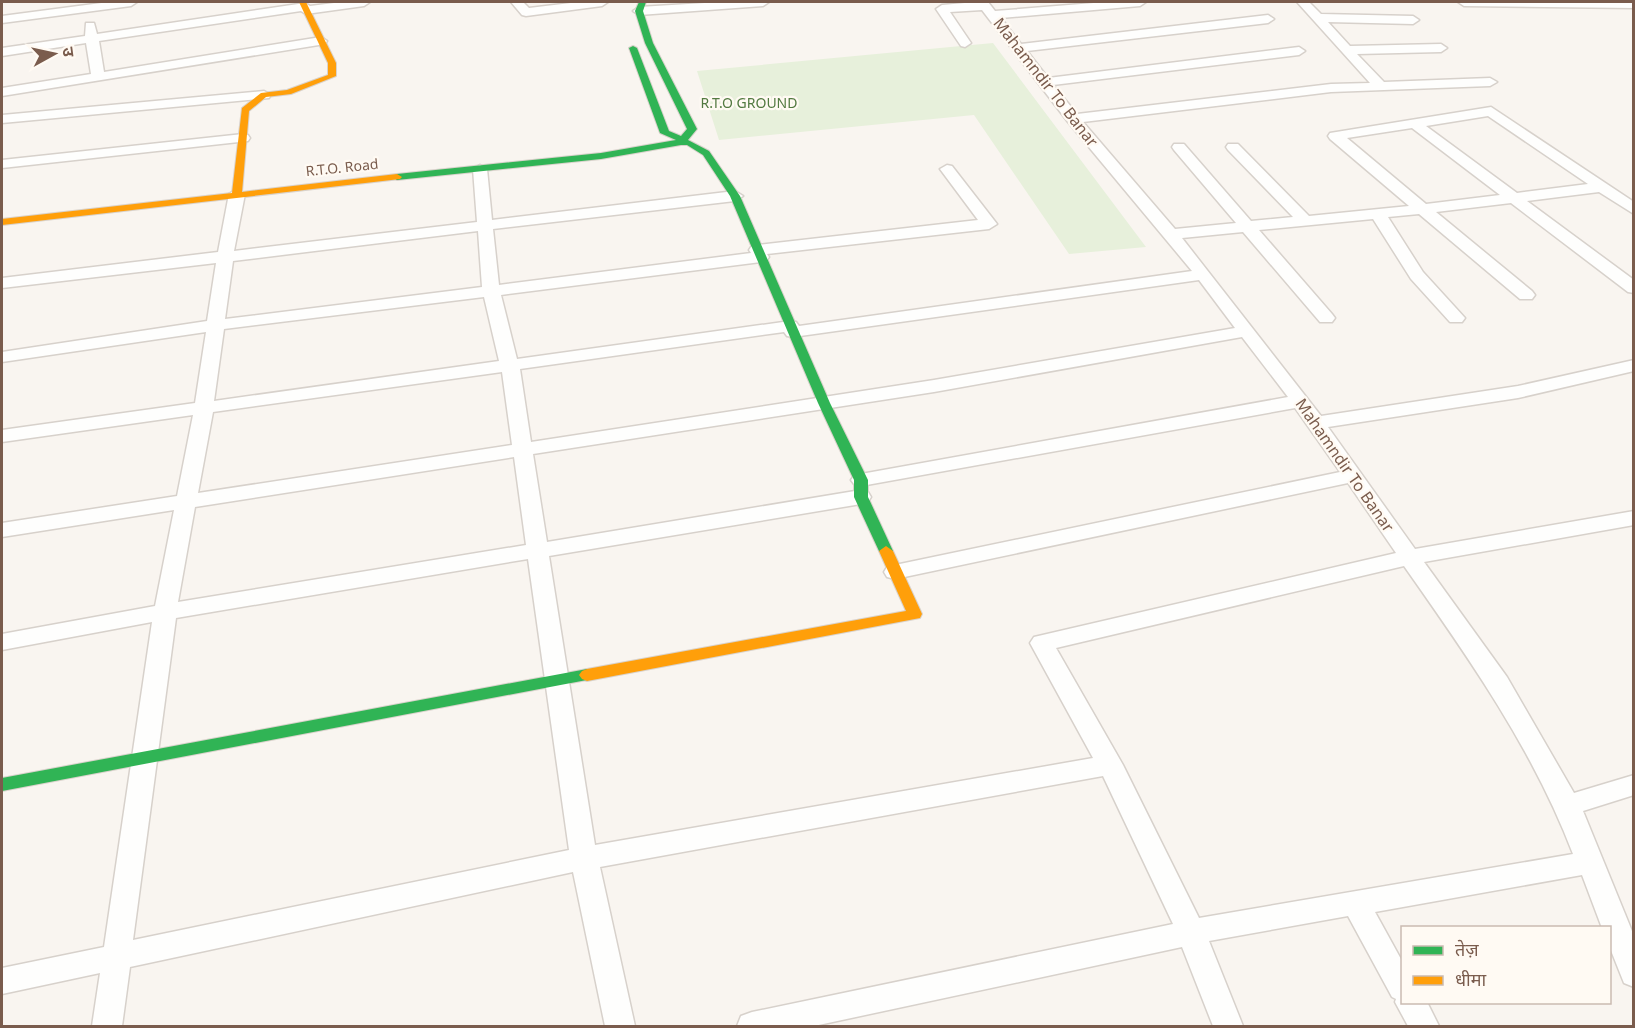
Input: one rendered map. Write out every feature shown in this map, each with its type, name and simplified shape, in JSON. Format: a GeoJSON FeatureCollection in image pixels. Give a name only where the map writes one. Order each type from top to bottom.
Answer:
{"type":"FeatureCollection","features":[{"type":"Feature","properties":{"kind":"street"},"geometry":{"type":"LineString","coordinates":[[2,20],[86,5],[131,2]]}},
{"type":"Feature","properties":{"kind":"street"},"geometry":{"type":"LineString","coordinates":[[2,52],[305,6],[364,2]]}},
{"type":"Feature","properties":{"kind":"street"},"geometry":{"type":"LineString","coordinates":[[517,2],[526,12],[602,2]]}},
{"type":"Feature","properties":{"kind":"street"},"geometry":{"type":"LineString","coordinates":[[682,140],[692,129],[649,44],[640,6],[763,2]]}},
{"type":"Feature","properties":{"kind":"street"},"geometry":{"type":"LineString","coordinates":[[965,43],[942,9],[1140,2]]}},
{"type":"Feature","properties":{"kind":"street"},"geometry":{"type":"LineString","coordinates":[[1303,2],[1380,86]]}},
{"type":"Feature","properties":{"kind":"street"},"geometry":{"type":"LineString","coordinates":[[1464,2],[1634,4]]}},
{"type":"Feature","properties":{"kind":"street"},"geometry":{"type":"LineString","coordinates":[[86,5],[98,77]]}},
{"type":"Feature","properties":{"kind":"street"},"geometry":{"type":"LineString","coordinates":[[305,6],[332,63],[332,76],[288,92],[2,119],[5,91],[321,41]]}},
{"type":"Feature","properties":{"kind":"street","name":"Mahamndir To Banar"},"geometry":{"type":"LineString","coordinates":[[987,7],[1072,119],[1171,234],[1300,401],[1498,682],[1568,805],[1634,975]]}},
{"type":"Feature","properties":{"kind":"street"},"geometry":{"type":"LineString","coordinates":[[1318,18],[1413,20]]}},
{"type":"Feature","properties":{"kind":"street"},"geometry":{"type":"LineString","coordinates":[[1019,48],[1268,19]]}},
{"type":"Feature","properties":{"kind":"street"},"geometry":{"type":"LineString","coordinates":[[2,785],[915,614],[735,196],[706,153],[665,133],[628,34]]}},
{"type":"Feature","properties":{"kind":"street"},"geometry":{"type":"LineString","coordinates":[[1348,50],[1441,48]]}},
{"type":"Feature","properties":{"kind":"street"},"geometry":{"type":"LineString","coordinates":[[1043,82],[1299,51]]}},
{"type":"Feature","properties":{"kind":"street"},"geometry":{"type":"LineString","coordinates":[[1072,119],[1331,88],[1490,82]]}},
{"type":"Feature","properties":{"kind":"street"},"geometry":{"type":"LineString","coordinates":[[107,1026],[165,612],[204,407],[225,257],[237,194],[245,110],[264,95]]}},
{"type":"Feature","properties":{"kind":"street"},"geometry":{"type":"LineString","coordinates":[[1526,295],[1335,136],[1491,111],[1634,209]]}},
{"type":"Feature","properties":{"kind":"street"},"geometry":{"type":"LineString","coordinates":[[1414,123],[1634,288]]}},
{"type":"Feature","properties":{"kind":"street"},"geometry":{"type":"LineString","coordinates":[[2,164],[243,138]]}},
{"type":"Feature","properties":{"kind":"street","name":"R.T.O. Road"},"geometry":{"type":"LineString","coordinates":[[2,222],[237,194],[601,156],[682,140]]}},
{"type":"Feature","properties":{"kind":"street"},"geometry":{"type":"LineString","coordinates":[[1179,147],[1326,318]]}},
{"type":"Feature","properties":{"kind":"street"},"geometry":{"type":"LineString","coordinates":[[1233,147],[1305,221]]}},
{"type":"Feature","properties":{"kind":"street"},"geometry":{"type":"LineString","coordinates":[[480,169],[491,290],[510,367],[584,858],[620,1026]]}},
{"type":"Feature","properties":{"kind":"street"},"geometry":{"type":"LineString","coordinates":[[2,357],[216,324],[989,224],[947,169]]}},
{"type":"Feature","properties":{"kind":"street"},"geometry":{"type":"LineString","coordinates":[[1171,234],[1378,214],[1602,187]]}},
{"type":"Feature","properties":{"kind":"street"},"geometry":{"type":"LineString","coordinates":[[2,283],[735,196]]}},
{"type":"Feature","properties":{"kind":"street"},"geometry":{"type":"LineString","coordinates":[[1378,214],[1418,275],[1456,318]]}},
{"type":"Feature","properties":{"kind":"street"},"geometry":{"type":"LineString","coordinates":[[2,436],[1202,274]]}},
{"type":"Feature","properties":{"kind":"street"},"geometry":{"type":"LineString","coordinates":[[2,530],[824,403],[1247,331]]}},
{"type":"Feature","properties":{"kind":"street"},"geometry":{"type":"LineString","coordinates":[[1316,423],[1518,392],[1633,366]]}},
{"type":"Feature","properties":{"kind":"street"},"geometry":{"type":"LineString","coordinates":[[2,642],[165,612],[537,550],[1300,401]]}},
{"type":"Feature","properties":{"kind":"street"},"geometry":{"type":"LineString","coordinates":[[895,572],[1353,476]]}},
{"type":"Feature","properties":{"kind":"street"},"geometry":{"type":"LineString","coordinates":[[1228,1026],[1191,932],[1110,765],[1042,644],[1410,557],[1634,518]]}},
{"type":"Feature","properties":{"kind":"street"},"geometry":{"type":"LineString","coordinates":[[2,981],[584,858],[1110,765]]}},
{"type":"Feature","properties":{"kind":"street"},"geometry":{"type":"LineString","coordinates":[[1568,805],[1634,784]]}},
{"type":"Feature","properties":{"kind":"street"},"geometry":{"type":"LineString","coordinates":[[752,1026],[1191,932],[1590,862]]}},
{"type":"Feature","properties":{"kind":"street"},"geometry":{"type":"LineString","coordinates":[[1356,904],[1401,986]]}},
{"type":"Feature","properties":{"kind":"street"},"geometry":{"type":"LineString","coordinates":[[1411,1004],[1424,1026]]}},
{"type":"Feature","properties":{"kind":"green space","name":"R.T.O GROUND"},"geometry":{"type":"Polygon","coordinates":[[[993,43],[1146,247],[1069,254],[974,115],[719,140],[697,71],[993,43]]]}},
{"type":"Feature","properties":{"kind":"traffic: fast"},"geometry":{"type":"LineString","coordinates":[[397,177],[601,156],[681,142],[692,129],[649,43],[639,11],[642,2]]}},
{"type":"Feature","properties":{"kind":"traffic: fast"},"geometry":{"type":"LineString","coordinates":[[633,48],[665,133],[682,139]]}},
{"type":"Feature","properties":{"kind":"traffic: fast"},"geometry":{"type":"LineString","coordinates":[[681,142],[689,143],[706,153],[735,196],[824,403],[861,480],[861,497],[886,551]]}},
{"type":"Feature","properties":{"kind":"traffic: fast"},"geometry":{"type":"LineString","coordinates":[[2,785],[587,675]]}},
{"type":"Feature","properties":{"kind":"traffic: slow"},"geometry":{"type":"LineString","coordinates":[[237,194],[245,110],[264,95],[288,92],[332,76],[332,63],[302,2]]}},
{"type":"Feature","properties":{"kind":"traffic: slow"},"geometry":{"type":"LineString","coordinates":[[2,222],[397,177]]}},
{"type":"Feature","properties":{"kind":"traffic: slow"},"geometry":{"type":"LineString","coordinates":[[587,675],[915,614],[886,551]]}}]}
